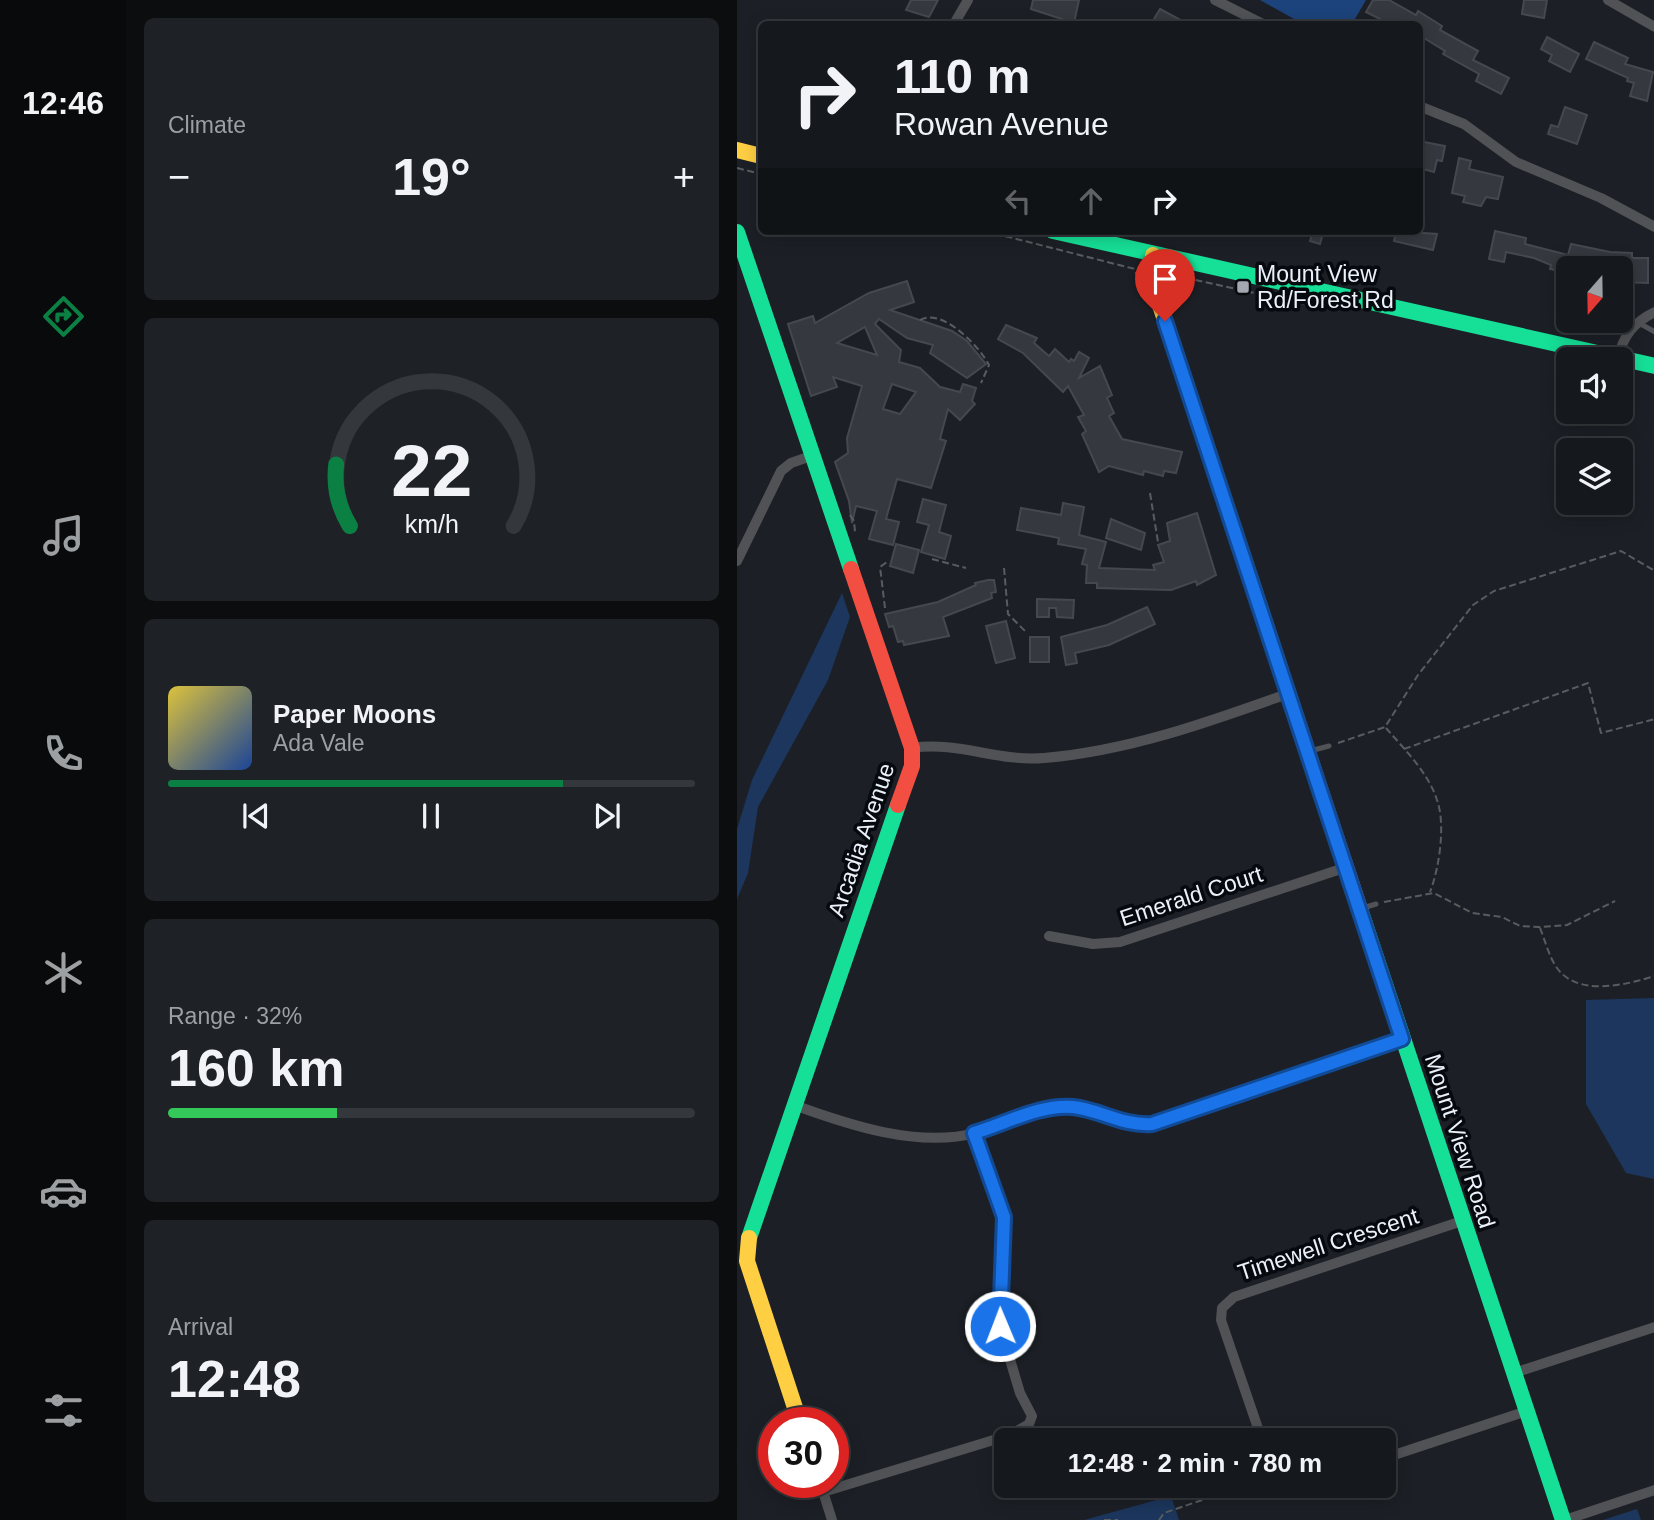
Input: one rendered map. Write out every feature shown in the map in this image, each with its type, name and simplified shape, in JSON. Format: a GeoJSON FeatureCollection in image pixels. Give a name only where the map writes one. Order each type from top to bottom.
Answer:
{"type":"FeatureCollection","features":[{"type":"Feature","properties":{"kind":"street"},"geometry":{"type":"LineString","coordinates":[[956,21],[968,0]]}},
{"type":"Feature","properties":{"kind":"street"},"geometry":{"type":"LineString","coordinates":[[1215,0],[1257,21]]}},
{"type":"Feature","properties":{"kind":"street"},"geometry":{"type":"LineString","coordinates":[[1609,0],[1654,27]]}},
{"type":"Feature","properties":{"kind":"street"},"geometry":{"type":"LineString","coordinates":[[1423,108],[1464,124],[1516,162],[1601,198],[1654,227]]}},
{"type":"Feature","properties":{"kind":"street"},"geometry":{"type":"LineString","coordinates":[[737,150],[758,155]]}},
{"type":"Feature","properties":{"kind":"street","name":"Arcadia Avenue"},"geometry":{"type":"LineString","coordinates":[[737,232],[912,748],[912,766],[750,1230],[747,1261],[795,1407]]}},
{"type":"Feature","properties":{"kind":"street"},"geometry":{"type":"LineString","coordinates":[[1069,235],[1568,347]]}},
{"type":"Feature","properties":{"kind":"street","name":"Mount View Road"},"geometry":{"type":"LineString","coordinates":[[1153,256],[1152,275],[1157,296],[1344,868],[1564,1520]]}},
{"type":"Feature","properties":{"kind":"street"},"geometry":{"type":"LineString","coordinates":[[1621,347],[1624,338],[1637,322],[1654,312]]}},
{"type":"Feature","properties":{"kind":"street"},"geometry":{"type":"LineString","coordinates":[[1633,361],[1654,366]]}},
{"type":"Feature","properties":{"kind":"street"},"geometry":{"type":"LineString","coordinates":[[737,561],[781,471],[791,463],[812,456]]}},
{"type":"Feature","properties":{"kind":"street"},"geometry":{"type":"LineString","coordinates":[[912,748],[937,744],[993,756],[1042,758],[1127,746],[1287,694]]}},
{"type":"Feature","properties":{"kind":"street","name":"Emerald Court"},"geometry":{"type":"LineString","coordinates":[[1049,936],[1093,944],[1120,942],[1344,868]]}},
{"type":"Feature","properties":{"kind":"street"},"geometry":{"type":"LineString","coordinates":[[794,1105],[881,1133],[958,1136],[1062,1107],[1086,1110],[1134,1125],[1152,1124],[1402,1039]]}},
{"type":"Feature","properties":{"kind":"street"},"geometry":{"type":"LineString","coordinates":[[849,1480],[1010,1435],[1029,1424],[1032,1416],[1020,1393],[1000,1326],[1004,1217],[974,1133]]}},
{"type":"Feature","properties":{"kind":"street","name":"Timewell Crescent"},"geometry":{"type":"LineString","coordinates":[[1258,1428],[1221,1320],[1222,1308],[1234,1297],[1462,1221]]}},
{"type":"Feature","properties":{"kind":"street"},"geometry":{"type":"LineString","coordinates":[[1514,1373],[1654,1327]]}},
{"type":"Feature","properties":{"kind":"street"},"geometry":{"type":"LineString","coordinates":[[1396,1454],[1527,1411]]}},
{"type":"Feature","properties":{"kind":"street"},"geometry":{"type":"LineString","coordinates":[[1564,1520],[1654,1490]]}},
{"type":"Feature","properties":{"kind":"street"},"geometry":{"type":"LineString","coordinates":[[825,1498],[832,1520]]}},
{"type":"Feature","properties":{"kind":"lane"},"geometry":{"type":"LineString","coordinates":[[1637,322],[1654,332]]}},
{"type":"Feature","properties":{"kind":"lane"},"geometry":{"type":"LineString","coordinates":[[1307,752],[1329,746]]}},
{"type":"Feature","properties":{"kind":"lane"},"geometry":{"type":"LineString","coordinates":[[1360,909],[1376,904]]}},
{"type":"Feature","properties":{"kind":"path"},"geometry":{"type":"LineString","coordinates":[[737,168],[758,173]]}},
{"type":"Feature","properties":{"kind":"path"},"geometry":{"type":"LineString","coordinates":[[1001,235],[1135,269]]}},
{"type":"Feature","properties":{"kind":"path"},"geometry":{"type":"LineString","coordinates":[[920,320],[933,318],[973,342],[989,365],[981,383]]}},
{"type":"Feature","properties":{"kind":"path"},"geometry":{"type":"LineString","coordinates":[[1150,493],[1158,542]]}},
{"type":"Feature","properties":{"kind":"path"},"geometry":{"type":"LineString","coordinates":[[1329,746],[1385,727],[1418,675],[1464,615],[1473,605],[1494,591],[1621,551],[1654,571]]}},
{"type":"Feature","properties":{"kind":"path"},"geometry":{"type":"LineString","coordinates":[[932,559],[966,568]]}},
{"type":"Feature","properties":{"kind":"path"},"geometry":{"type":"LineString","coordinates":[[885,608],[880,567],[887,562]]}},
{"type":"Feature","properties":{"kind":"path"},"geometry":{"type":"LineString","coordinates":[[1004,568],[1008,614],[1027,633]]}},
{"type":"Feature","properties":{"kind":"path"},"geometry":{"type":"LineString","coordinates":[[1404,748],[1588,683],[1601,733],[1654,719]]}},
{"type":"Feature","properties":{"kind":"path"},"geometry":{"type":"LineString","coordinates":[[1385,727],[1417,764],[1438,801],[1439,871],[1430,893]]}},
{"type":"Feature","properties":{"kind":"path"},"geometry":{"type":"LineString","coordinates":[[1376,904],[1430,893],[1442,896],[1472,913],[1502,917],[1520,926],[1539,927],[1567,925],[1615,901]]}},
{"type":"Feature","properties":{"kind":"path"},"geometry":{"type":"LineString","coordinates":[[1539,927],[1557,968],[1572,982],[1593,986],[1654,976]]}},
{"type":"Feature","properties":{"kind":"path"},"geometry":{"type":"LineString","coordinates":[[1159,1520],[1164,1513],[1208,1498]]}},
{"type":"Feature","properties":{"kind":"path"},"geometry":{"type":"LineString","coordinates":[[1104,1520],[1118,1520]]}},
{"type":"Feature","properties":{"kind":"shaded area"},"geometry":{"type":"Polygon","coordinates":[[[1260,0],[1366,0],[1354,21],[1298,21],[1260,0]]]}},
{"type":"Feature","properties":{"kind":"shaded area"},"geometry":{"type":"Polygon","coordinates":[[[842,593],[850,617],[828,680],[758,807],[748,873],[737,899],[737,829],[752,780],[842,593]]]}},
{"type":"Feature","properties":{"kind":"shaded area"},"geometry":{"type":"Polygon","coordinates":[[[1655,998],[1654,1179],[1626,1173],[1586,1104],[1586,1000],[1655,998]]]}},
{"type":"Feature","properties":{"kind":"shaded area"},"geometry":{"type":"Polygon","coordinates":[[[1172,1498],[1179,1520],[1084,1520],[1172,1498]]]}},
{"type":"Feature","properties":{"kind":"shaded area"},"geometry":{"type":"Polygon","coordinates":[[[1637,1509],[1641,1520],[1603,1520],[1637,1509]]]}},
{"type":"Feature","properties":{"kind":"building"},"geometry":{"type":"Polygon","coordinates":[[[911,0],[938,0],[929,17],[906,10],[911,0]]]}},
{"type":"Feature","properties":{"kind":"building"},"geometry":{"type":"Polygon","coordinates":[[[1033,0],[1079,0],[1074,21],[1031,9],[1033,0]]]}},
{"type":"Feature","properties":{"kind":"building"},"geometry":{"type":"Polygon","coordinates":[[[1373,0],[1389,0],[1416,15],[1418,11],[1442,26],[1440,30],[1478,51],[1473,60],[1509,78],[1501,94],[1476,81],[1479,74],[1443,54],[1445,51],[1423,37],[1423,21],[1384,21],[1366,12],[1373,0]]]}},
{"type":"Feature","properties":{"kind":"building"},"geometry":{"type":"Polygon","coordinates":[[[1524,0],[1547,0],[1544,18],[1522,14],[1524,0]]]}},
{"type":"Feature","properties":{"kind":"building"},"geometry":{"type":"Polygon","coordinates":[[[1160,9],[1182,21],[1153,21],[1160,9]]]}},
{"type":"Feature","properties":{"kind":"building"},"geometry":{"type":"Polygon","coordinates":[[[1547,37],[1579,54],[1570,72],[1549,61],[1552,55],[1541,49],[1547,37]]]}},
{"type":"Feature","properties":{"kind":"building"},"geometry":{"type":"Polygon","coordinates":[[[1594,42],[1628,58],[1625,64],[1653,72],[1647,101],[1630,96],[1634,83],[1627,81],[1628,78],[1586,59],[1594,42]]]}},
{"type":"Feature","properties":{"kind":"building"},"geometry":{"type":"Polygon","coordinates":[[[1565,107],[1587,115],[1577,144],[1548,134],[1551,125],[1558,127],[1565,107]]]}},
{"type":"Feature","properties":{"kind":"building"},"geometry":{"type":"Polygon","coordinates":[[[1423,142],[1445,146],[1442,161],[1437,160],[1434,172],[1423,169],[1423,142]]]}},
{"type":"Feature","properties":{"kind":"building"},"geometry":{"type":"Polygon","coordinates":[[[1459,158],[1471,161],[1469,169],[1503,177],[1498,199],[1486,197],[1481,206],[1463,202],[1465,196],[1452,193],[1459,158]]]}},
{"type":"Feature","properties":{"kind":"building"},"geometry":{"type":"Polygon","coordinates":[[[1495,231],[1526,238],[1525,244],[1568,255],[1571,244],[1610,252],[1632,253],[1632,256],[1556,256],[1556,270],[1550,269],[1551,265],[1534,258],[1506,252],[1504,262],[1489,259],[1495,231]]]}},
{"type":"Feature","properties":{"kind":"building"},"geometry":{"type":"Polygon","coordinates":[[[1437,234],[1433,250],[1394,241],[1395,235],[1437,234]]]}},
{"type":"Feature","properties":{"kind":"building"},"geometry":{"type":"Polygon","coordinates":[[[1312,235],[1322,235],[1320,244],[1310,241],[1312,235]]]}},
{"type":"Feature","properties":{"kind":"building"},"geometry":{"type":"Polygon","coordinates":[[[1633,258],[1648,258],[1648,283],[1633,282],[1633,258]]]}},
{"type":"Feature","properties":{"kind":"building"},"geometry":{"type":"Polygon","coordinates":[[[907,281],[914,302],[890,310],[952,331],[967,341],[986,364],[967,378],[930,353],[933,345],[907,338],[879,319],[875,324],[901,350],[899,362],[920,368],[940,387],[960,392],[963,384],[976,388],[972,401],[975,404],[960,420],[948,409],[940,439],[946,441],[931,488],[897,479],[886,519],[899,522],[893,545],[869,539],[877,511],[856,506],[852,523],[849,501],[835,462],[848,453],[847,438],[862,386],[833,377],[837,387],[811,396],[788,324],[813,316],[815,323],[869,293],[907,281]],[[865,327],[837,343],[877,355],[865,327]],[[892,384],[883,409],[900,414],[916,392],[892,384]]]}},
{"type":"Feature","properties":{"kind":"building"},"geometry":{"type":"Polygon","coordinates":[[[1006,325],[1037,338],[1034,343],[1049,356],[1055,349],[1069,362],[1071,359],[1074,361],[1079,352],[1089,358],[1079,378],[1100,366],[1112,395],[1107,398],[1114,413],[1109,416],[1122,439],[1182,452],[1176,473],[1164,471],[1163,476],[1144,471],[1143,475],[1109,466],[1099,472],[1082,434],[1086,431],[1078,417],[1084,415],[1068,386],[1063,392],[1023,353],[998,339],[1006,325]]]}},
{"type":"Feature","properties":{"kind":"building"},"geometry":{"type":"Polygon","coordinates":[[[923,499],[946,505],[939,532],[951,536],[945,559],[921,552],[929,525],[917,522],[923,499]]]}},
{"type":"Feature","properties":{"kind":"building"},"geometry":{"type":"Polygon","coordinates":[[[1063,503],[1084,507],[1079,535],[1106,542],[1099,568],[1155,570],[1153,565],[1164,562],[1158,545],[1170,541],[1167,523],[1197,513],[1216,575],[1197,585],[1196,581],[1171,590],[1097,588],[1097,583],[1086,583],[1087,565],[1082,564],[1086,549],[1058,544],[1059,538],[1017,530],[1021,508],[1061,515],[1063,503]]]}},
{"type":"Feature","properties":{"kind":"building"},"geometry":{"type":"Polygon","coordinates":[[[1111,519],[1145,533],[1141,550],[1106,538],[1111,519]]]}},
{"type":"Feature","properties":{"kind":"building"},"geometry":{"type":"Polygon","coordinates":[[[896,544],[919,550],[913,573],[890,566],[896,544]]]}},
{"type":"Feature","properties":{"kind":"building"},"geometry":{"type":"Polygon","coordinates":[[[994,580],[996,592],[991,593],[992,598],[943,617],[949,636],[904,645],[903,641],[898,642],[893,626],[889,627],[885,614],[938,602],[976,585],[975,583],[994,580]]]}},
{"type":"Feature","properties":{"kind":"building"},"geometry":{"type":"Polygon","coordinates":[[[1037,599],[1074,600],[1073,618],[1057,617],[1056,608],[1049,608],[1049,617],[1037,617],[1037,599]]]}},
{"type":"Feature","properties":{"kind":"building"},"geometry":{"type":"Polygon","coordinates":[[[1147,607],[1155,624],[1109,645],[1075,653],[1077,663],[1066,665],[1061,637],[1107,625],[1147,607]]]}},
{"type":"Feature","properties":{"kind":"building"},"geometry":{"type":"Polygon","coordinates":[[[1006,621],[1015,658],[996,663],[986,626],[1006,621]]]}},
{"type":"Feature","properties":{"kind":"building"},"geometry":{"type":"Polygon","coordinates":[[[1030,637],[1049,637],[1049,662],[1030,662],[1030,637]]]}},
{"type":"Feature","properties":{"kind":"traffic: fast"},"geometry":{"type":"LineString","coordinates":[[737,232],[851,569]]}},
{"type":"Feature","properties":{"kind":"traffic: fast"},"geometry":{"type":"LineString","coordinates":[[1071,235],[1655,366]]}},
{"type":"Feature","properties":{"kind":"traffic: fast"},"geometry":{"type":"LineString","coordinates":[[749,1238],[898,805]]}},
{"type":"Feature","properties":{"kind":"traffic: fast"},"geometry":{"type":"LineString","coordinates":[[1361,912],[1563,1520]]}},
{"type":"Feature","properties":{"kind":"traffic: slow"},"geometry":{"type":"LineString","coordinates":[[737,150],[758,155]]}},
{"type":"Feature","properties":{"kind":"traffic: slow"},"geometry":{"type":"LineString","coordinates":[[1153,255],[1152,275],[1157,296],[1281,671]]}},
{"type":"Feature","properties":{"kind":"traffic: slow"},"geometry":{"type":"LineString","coordinates":[[749,1238],[747,1261],[795,1407]]}},
{"type":"Feature","properties":{"kind":"traffic: jam"},"geometry":{"type":"LineString","coordinates":[[851,569],[912,748],[912,766],[898,805]]}},
{"type":"Feature","properties":{"kind":"traffic: jam"},"geometry":{"type":"LineString","coordinates":[[1281,671],[1361,912]]}},
{"type":"Feature","properties":{"kind":"place","name":"Mount View Rd/Forest Rd"},"geometry":{"type":"Point","coordinates":[1243,287]}},
{"type":"Feature","properties":{"kind":"route"},"geometry":{"type":"LineString","coordinates":[[1000,1326],[998,1305],[1004,1217],[974,1133],[1062,1107],[1075,1107],[1134,1125],[1152,1124],[1402,1039],[1165,321]]}}]}
